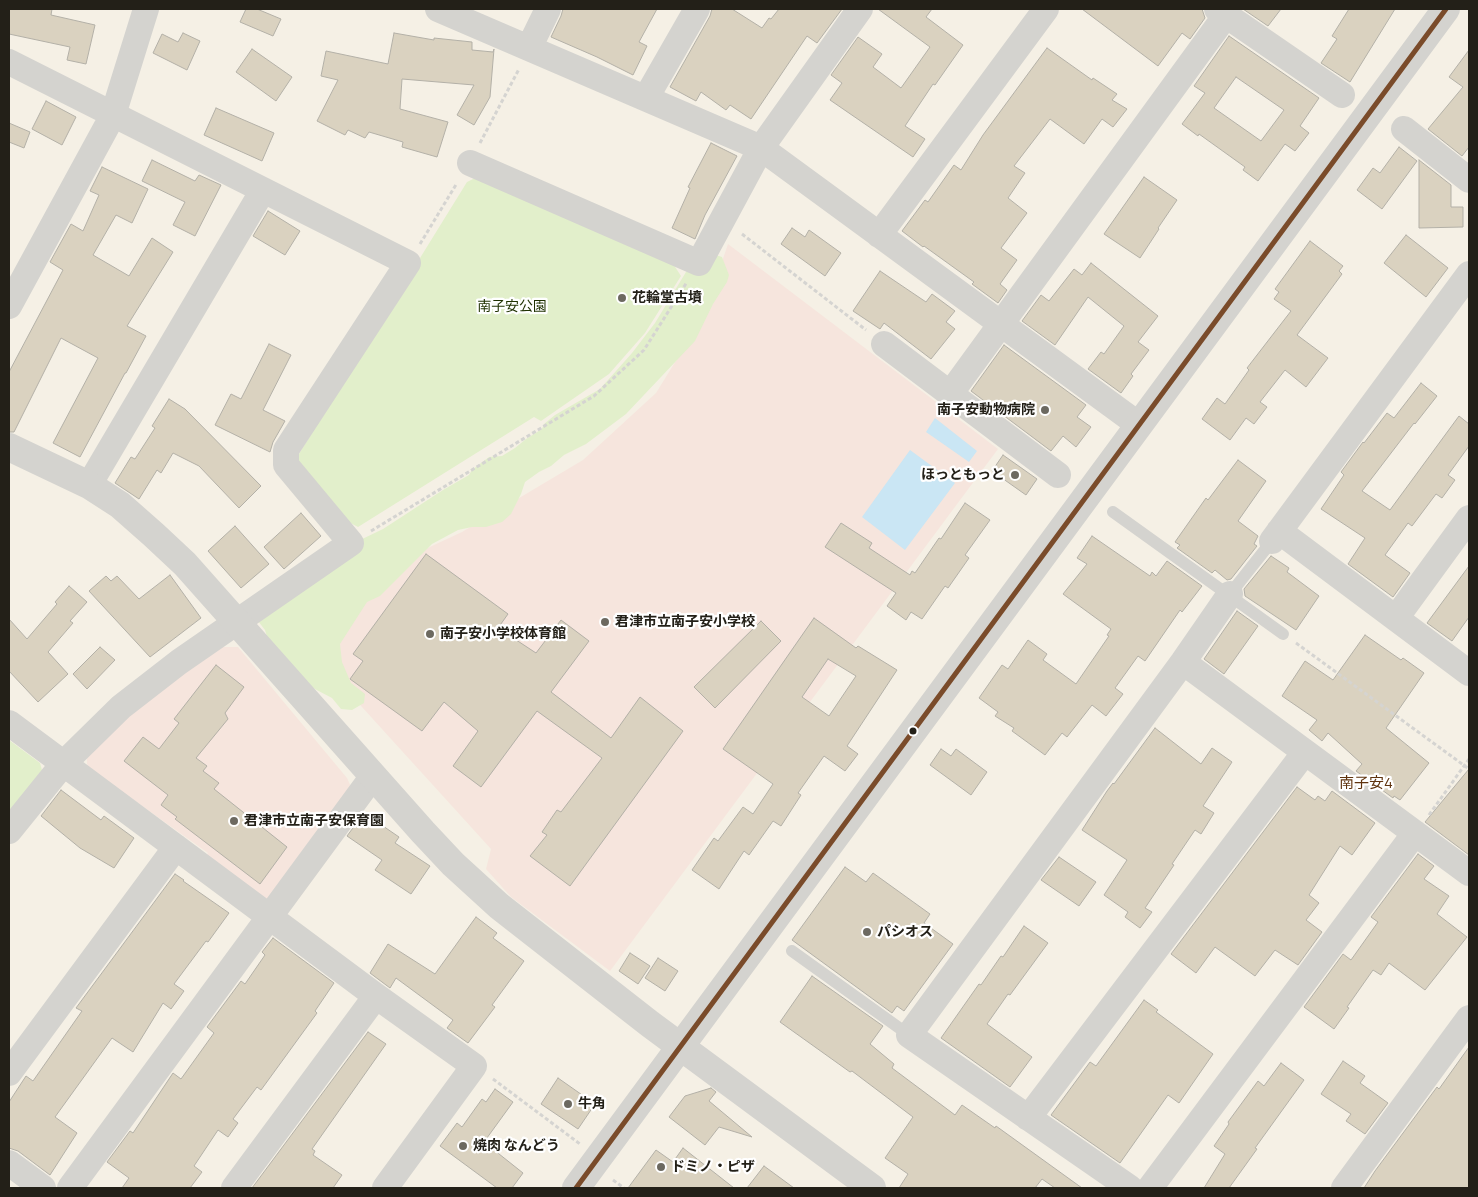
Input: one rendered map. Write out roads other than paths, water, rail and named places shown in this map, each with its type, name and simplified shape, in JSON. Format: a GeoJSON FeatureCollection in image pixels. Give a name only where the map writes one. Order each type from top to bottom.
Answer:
{"type":"FeatureCollection","features":[{"type":"Feature","properties":{"kind":"street"},"geometry":{"type":"LineString","coordinates":[[9,306],[113,115],[146,9]]}},
{"type":"Feature","properties":{"kind":"street"},"geometry":{"type":"LineString","coordinates":[[438,9],[761,148],[1139,426]]}},
{"type":"Feature","properties":{"kind":"street"},"geometry":{"type":"LineString","coordinates":[[530,48],[548,9]]}},
{"type":"Feature","properties":{"kind":"street"},"geometry":{"type":"LineString","coordinates":[[646,98],[697,9]]}},
{"type":"Feature","properties":{"kind":"street"},"geometry":{"type":"LineString","coordinates":[[470,163],[699,263],[721,219],[761,148],[860,9]]}},
{"type":"Feature","properties":{"kind":"street"},"geometry":{"type":"LineString","coordinates":[[880,235],[1046,9]]}},
{"type":"Feature","properties":{"kind":"street"},"geometry":{"type":"LineString","coordinates":[[576,1188],[603,1167],[681,1046],[1446,9]]}},
{"type":"Feature","properties":{"kind":"street"},"geometry":{"type":"LineString","coordinates":[[950,394],[1222,12],[1342,95]]}},
{"type":"Feature","properties":{"kind":"street"},"geometry":{"type":"LineString","coordinates":[[9,62],[408,263],[286,450],[286,464],[351,543],[179,662],[121,707],[64,763],[9,831]]}},
{"type":"Feature","properties":{"kind":"street"},"geometry":{"type":"LineString","coordinates":[[1404,129],[1469,180]]}},
{"type":"Feature","properties":{"kind":"street"},"geometry":{"type":"LineString","coordinates":[[89,485],[263,190]]}},
{"type":"Feature","properties":{"kind":"street"},"geometry":{"type":"LineString","coordinates":[[1469,274],[1275,536],[1396,618],[1469,673]]}},
{"type":"Feature","properties":{"kind":"street"},"geometry":{"type":"LineString","coordinates":[[884,344],[1058,475]]}},
{"type":"Feature","properties":{"kind":"street"},"geometry":{"type":"LineString","coordinates":[[9,447],[89,485],[120,505],[185,564],[453,864],[499,906],[650,1024],[872,1188]]}},
{"type":"Feature","properties":{"kind":"street"},"geometry":{"type":"LineString","coordinates":[[1396,618],[1469,518]]}},
{"type":"Feature","properties":{"kind":"street"},"geometry":{"type":"LineString","coordinates":[[1130,1188],[908,1035],[1183,662],[1230,594]]}},
{"type":"Feature","properties":{"kind":"street"},"geometry":{"type":"LineString","coordinates":[[1183,662],[1469,873]]}},
{"type":"Feature","properties":{"kind":"street"},"geometry":{"type":"LineString","coordinates":[[9,723],[376,996],[474,1066],[385,1188]]}},
{"type":"Feature","properties":{"kind":"street"},"geometry":{"type":"LineString","coordinates":[[1028,1118],[1305,752]]}},
{"type":"Feature","properties":{"kind":"street"},"geometry":{"type":"LineString","coordinates":[[70,1188],[373,776]]}},
{"type":"Feature","properties":{"kind":"street"},"geometry":{"type":"LineString","coordinates":[[1150,1188],[1415,833]]}},
{"type":"Feature","properties":{"kind":"street"},"geometry":{"type":"LineString","coordinates":[[9,1073],[176,847]]}},
{"type":"Feature","properties":{"kind":"street"},"geometry":{"type":"LineString","coordinates":[[234,1188],[376,996]]}},
{"type":"Feature","properties":{"kind":"street"},"geometry":{"type":"LineString","coordinates":[[1344,1188],[1469,1018]]}},
{"type":"Feature","properties":{"kind":"street"},"geometry":{"type":"LineString","coordinates":[[9,1162],[43,1188]]}},
{"type":"Feature","properties":{"kind":"lane"},"geometry":{"type":"LineString","coordinates":[[1113,512],[1230,594],[1283,634]]}},
{"type":"Feature","properties":{"kind":"lane"},"geometry":{"type":"LineString","coordinates":[[1230,594],[1275,536]]}},
{"type":"Feature","properties":{"kind":"lane"},"geometry":{"type":"LineString","coordinates":[[792,951],[908,1035]]}},
{"type":"Feature","properties":{"kind":"water"},"geometry":{"type":"Polygon","coordinates":[[[935,418],[977,451],[969,462],[926,432],[935,418]]]}},
{"type":"Feature","properties":{"kind":"water"},"geometry":{"type":"Polygon","coordinates":[[[910,450],[955,483],[905,550],[862,517],[910,450]]]}},
{"type":"Feature","properties":{"kind":"place","name":"花輪堂古墳"},"geometry":{"type":"Point","coordinates":[622,298]}},
{"type":"Feature","properties":{"kind":"place","name":"南子安動物病院"},"geometry":{"type":"Point","coordinates":[1045,410]}},
{"type":"Feature","properties":{"kind":"place","name":"ほっともっと"},"geometry":{"type":"Point","coordinates":[1015,475]}},
{"type":"Feature","properties":{"kind":"place","name":"君津市立南子安小学校"},"geometry":{"type":"Point","coordinates":[605,622]}},
{"type":"Feature","properties":{"kind":"place","name":"南子安小学校体育館"},"geometry":{"type":"Point","coordinates":[430,634]}},
{"type":"Feature","properties":{"kind":"place","name":"君津市立南子安保育園"},"geometry":{"type":"Point","coordinates":[234,821]}},
{"type":"Feature","properties":{"kind":"place","name":"パシオス"},"geometry":{"type":"Point","coordinates":[867,932]}},
{"type":"Feature","properties":{"kind":"place","name":"牛角"},"geometry":{"type":"Point","coordinates":[568,1104]}},
{"type":"Feature","properties":{"kind":"place","name":"焼肉 なんどう"},"geometry":{"type":"Point","coordinates":[463,1146]}},
{"type":"Feature","properties":{"kind":"place","name":"ドミノ・ピザ"},"geometry":{"type":"Point","coordinates":[661,1167]}},
{"type":"Feature","properties":{"kind":"district","name":"南子安4"},"geometry":{"type":"Point","coordinates":[1366,784]}},
{"type":"Feature","properties":{"kind":"park label","name":"南子安公園"},"geometry":{"type":"Point","coordinates":[512,307]}}]}
